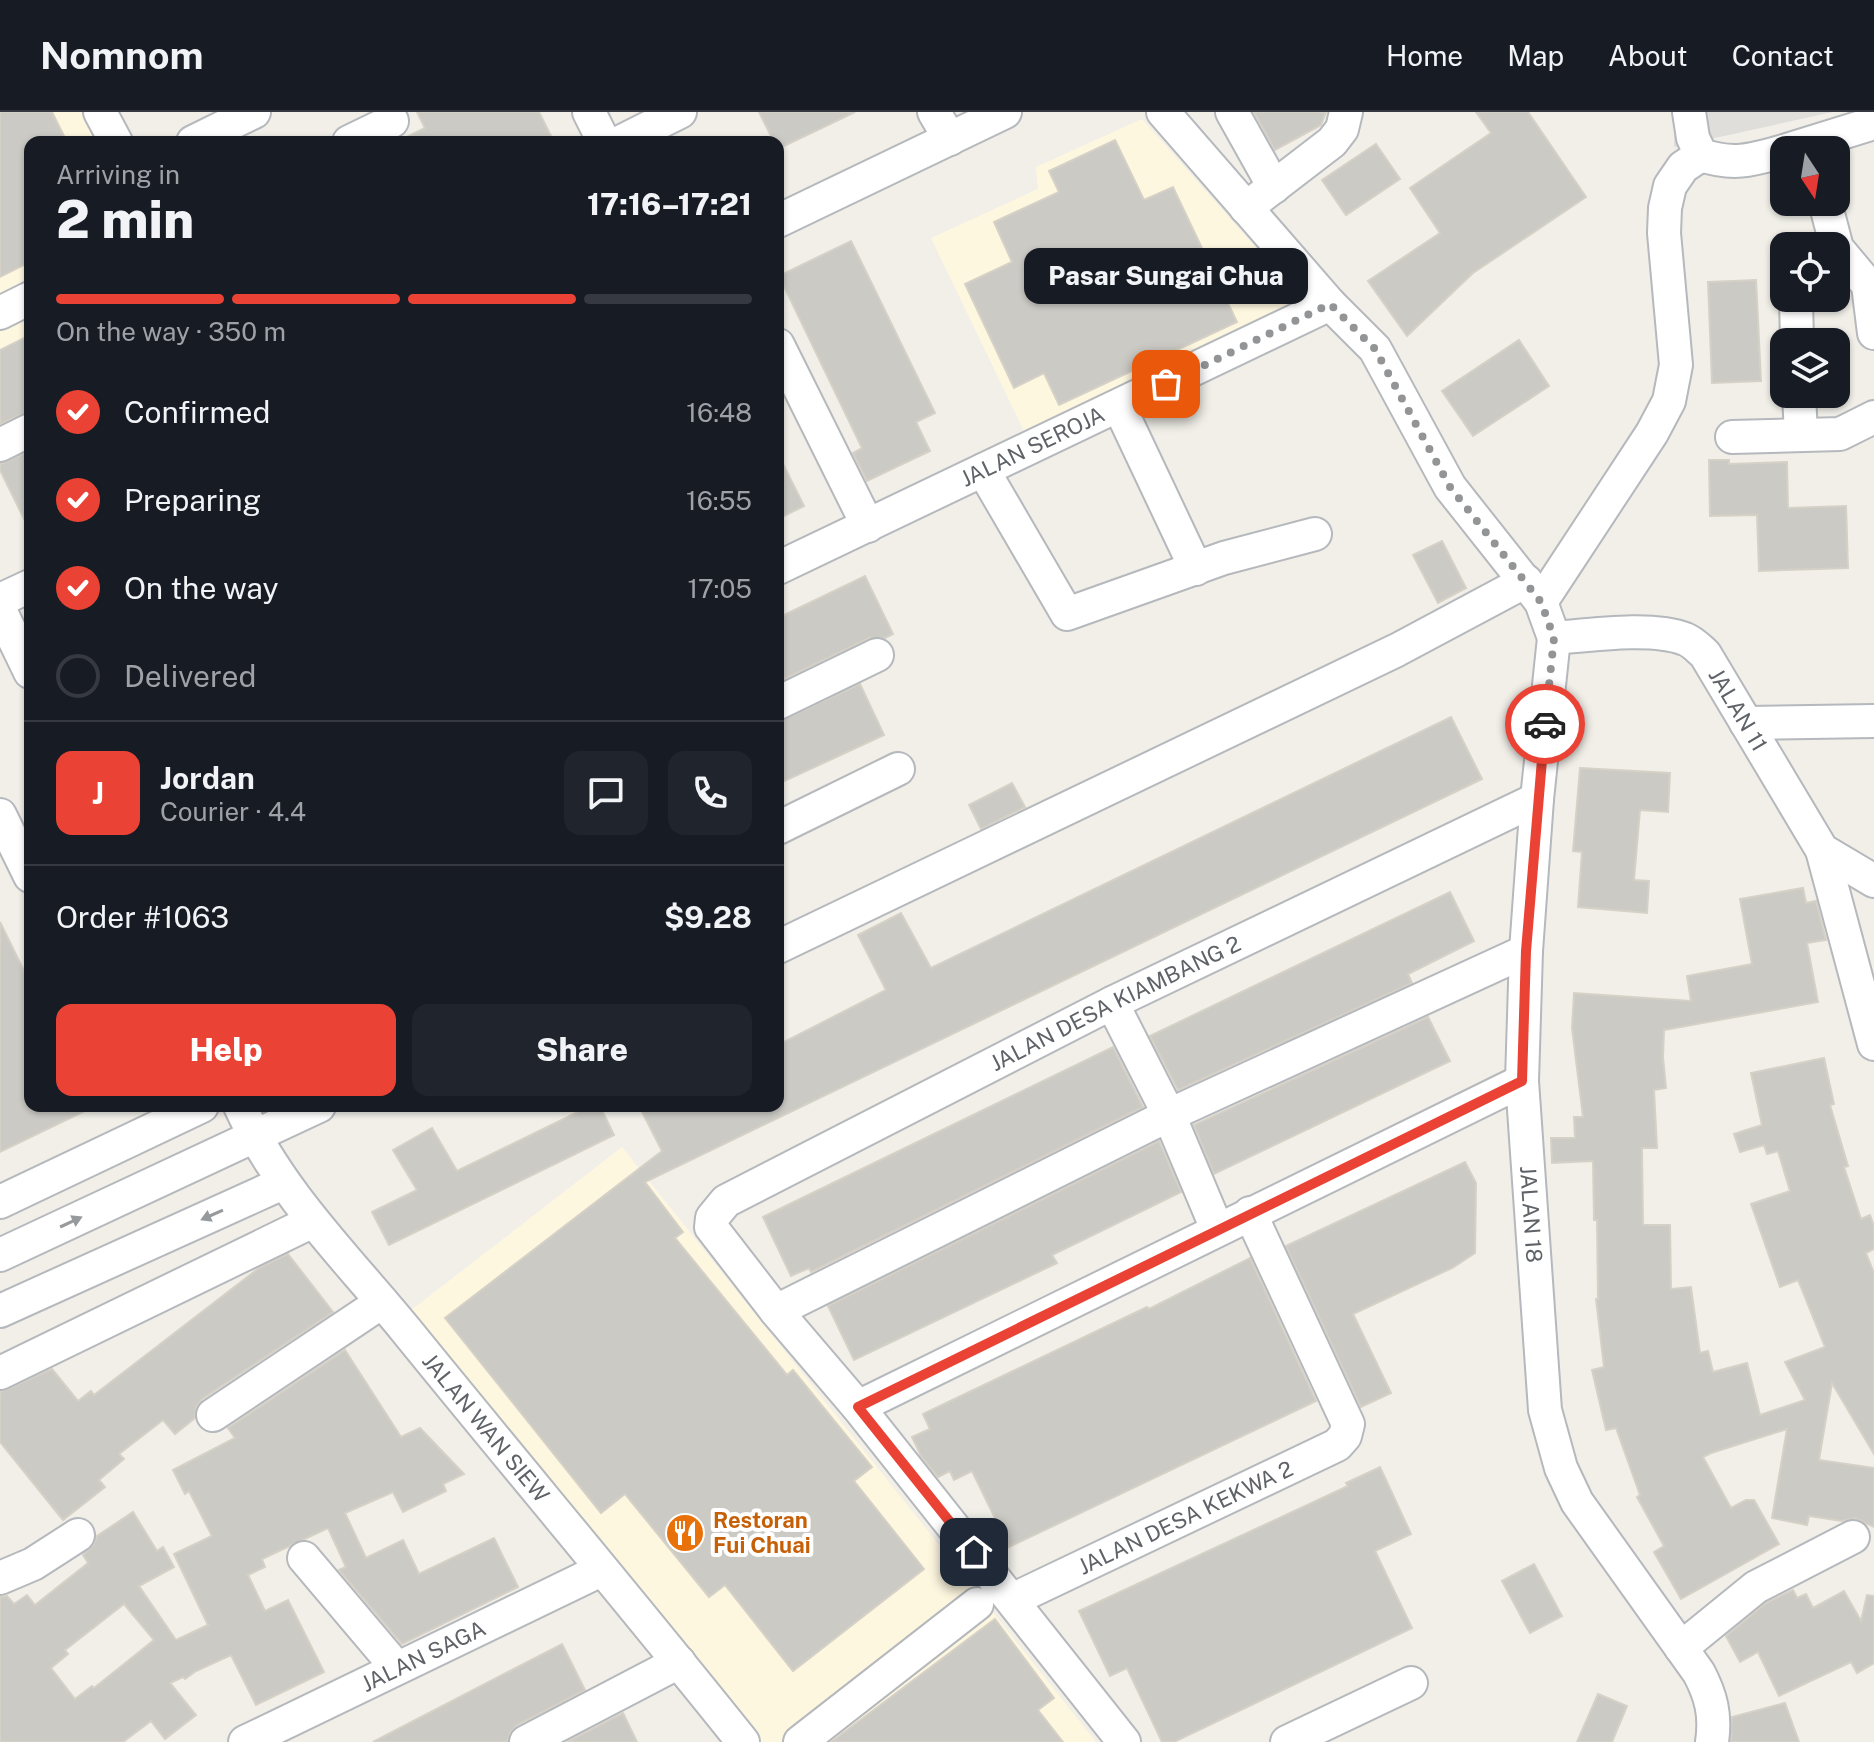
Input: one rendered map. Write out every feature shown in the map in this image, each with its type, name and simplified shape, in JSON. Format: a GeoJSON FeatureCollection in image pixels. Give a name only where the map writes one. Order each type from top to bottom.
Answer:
{"type":"FeatureCollection","features":[{"type":"Feature","properties":{"kind":"street"},"geometry":{"type":"LineString","coordinates":[[100,112],[113,136]]}},
{"type":"Feature","properties":{"kind":"street"},"geometry":{"type":"LineString","coordinates":[[205,136],[254,112]]}},
{"type":"Feature","properties":{"kind":"street"},"geometry":{"type":"LineString","coordinates":[[589,112],[601,136]]}},
{"type":"Feature","properties":{"kind":"street"},"geometry":{"type":"LineString","coordinates":[[632,136],[680,112]]}},
{"type":"Feature","properties":{"kind":"street"},"geometry":{"type":"LineString","coordinates":[[784,217],[942,125],[1005,112]]}},
{"type":"Feature","properties":{"kind":"street"},"geometry":{"type":"LineString","coordinates":[[1163,112],[1330,304],[1375,349],[1450,487],[1534,592],[1554,638]]}},
{"type":"Feature","properties":{"kind":"street"},"geometry":{"type":"LineString","coordinates":[[1232,112],[1274,187]]}},
{"type":"Feature","properties":{"kind":"street"},"geometry":{"type":"LineString","coordinates":[[1246,208],[1332,142],[1342,129],[1346,112]]}},
{"type":"Feature","properties":{"kind":"street"},"geometry":{"type":"LineString","coordinates":[[1689,112],[1693,138],[1701,155],[1721,162],[1745,162],[1770,156]]}},
{"type":"Feature","properties":{"kind":"street"},"geometry":{"type":"LineString","coordinates":[[1819,136],[1840,123],[1874,123]]}},
{"type":"Feature","properties":{"kind":"street"},"geometry":{"type":"LineString","coordinates":[[365,136],[394,125]]}},
{"type":"Feature","properties":{"kind":"street"},"geometry":{"type":"LineString","coordinates":[[784,944],[1397,650],[1534,592],[1652,433],[1669,401],[1676,365],[1664,233],[1665,208],[1670,186],[1683,167],[1701,155]]}},
{"type":"Feature","properties":{"kind":"street"},"geometry":{"type":"LineString","coordinates":[[1829,216],[1837,248],[1874,333]]}},
{"type":"Feature","properties":{"kind":"street"},"geometry":{"type":"LineString","coordinates":[[0,313],[24,301]]}},
{"type":"Feature","properties":{"kind":"street","name":"JALAN SEROJA"},"geometry":{"type":"LineString","coordinates":[[784,565],[1330,304]]}},
{"type":"Feature","properties":{"kind":"street"},"geometry":{"type":"LineString","coordinates":[[784,357],[868,526]]}},
{"type":"Feature","properties":{"kind":"street"},"geometry":{"type":"LineString","coordinates":[[1119,406],[1196,569]]}},
{"type":"Feature","properties":{"kind":"street"},"geometry":{"type":"LineString","coordinates":[[1800,408],[1801,435]]}},
{"type":"Feature","properties":{"kind":"street"},"geometry":{"type":"LineString","coordinates":[[1732,437],[1840,434],[1874,417]]}},
{"type":"Feature","properties":{"kind":"street"},"geometry":{"type":"LineString","coordinates":[[0,445],[24,433]]}},
{"type":"Feature","properties":{"kind":"street"},"geometry":{"type":"LineString","coordinates":[[983,470],[1067,614],[1224,558],[1315,534]]}},
{"type":"Feature","properties":{"kind":"street"},"geometry":{"type":"LineString","coordinates":[[0,600],[24,589]]}},
{"type":"Feature","properties":{"kind":"street"},"geometry":{"type":"LineString","coordinates":[[0,610],[24,660]]}},
{"type":"Feature","properties":{"kind":"street","name":"JALAN 11"},"geometry":{"type":"LineString","coordinates":[[1554,638],[1603,633],[1669,633],[1689,640],[1705,654],[1822,850],[1874,881]]}},
{"type":"Feature","properties":{"kind":"street","name":"JALAN 18"},"geometry":{"type":"LineString","coordinates":[[1554,638],[1537,799],[1526,951],[1522,1081],[1545,1410],[1557,1453],[1577,1502],[1709,1692],[1715,1719],[1712,1742]]}},
{"type":"Feature","properties":{"kind":"street"},"geometry":{"type":"LineString","coordinates":[[784,700],[877,655]]}},
{"type":"Feature","properties":{"kind":"street"},"geometry":{"type":"LineString","coordinates":[[1746,723],[1874,721]]}},
{"type":"Feature","properties":{"kind":"street"},"geometry":{"type":"LineString","coordinates":[[784,825],[898,769]]}},
{"type":"Feature","properties":{"kind":"street","name":"JALAN DESA KIAMBANG 2"},"geometry":{"type":"LineString","coordinates":[[776,1311],[711,1227],[712,1218],[726,1201],[1112,1003],[1537,799]]}},
{"type":"Feature","properties":{"kind":"street"},"geometry":{"type":"LineString","coordinates":[[0,815],[24,864]]}},
{"type":"Feature","properties":{"kind":"street"},"geometry":{"type":"LineString","coordinates":[[1822,850],[1874,1044]]}},
{"type":"Feature","properties":{"kind":"street"},"geometry":{"type":"LineString","coordinates":[[1124,1742],[858,1407],[776,1311],[1169,1115],[1526,951]]}},
{"type":"Feature","properties":{"kind":"street"},"geometry":{"type":"LineString","coordinates":[[1112,1003],[1169,1115],[1217,1229]]}},
{"type":"Feature","properties":{"kind":"street"},"geometry":{"type":"LineString","coordinates":[[858,1407],[1522,1081]]}},
{"type":"Feature","properties":{"kind":"street"},"geometry":{"type":"LineString","coordinates":[[0,1202],[148,1117],[173,1112]]}},
{"type":"Feature","properties":{"kind":"street","name":"JALAN WAN SIEW"},"geometry":{"type":"LineString","coordinates":[[243,1112],[254,1137],[283,1183],[313,1221],[743,1742]]}},
{"type":"Feature","properties":{"kind":"street"},"geometry":{"type":"LineString","coordinates":[[0,1255],[306,1112]]}},
{"type":"Feature","properties":{"kind":"street"},"geometry":{"type":"LineString","coordinates":[[0,1311],[283,1183]]}},
{"type":"Feature","properties":{"kind":"street","name":"JALAN DESA KEKWA 2"},"geometry":{"type":"LineString","coordinates":[[1012,1600],[1337,1445],[1345,1436],[1348,1424],[1250,1213]]}},
{"type":"Feature","properties":{"kind":"street"},"geometry":{"type":"LineString","coordinates":[[0,1373],[313,1221]]}},
{"type":"Feature","properties":{"kind":"street"},"geometry":{"type":"LineString","coordinates":[[213,1415],[382,1302]]}},
{"type":"Feature","properties":{"kind":"street"},"geometry":{"type":"LineString","coordinates":[[0,1578],[33,1564],[78,1535]]}},
{"type":"Feature","properties":{"kind":"street"},"geometry":{"type":"LineString","coordinates":[[1681,1648],[1756,1587],[1853,1537]]}},
{"type":"Feature","properties":{"kind":"street"},"geometry":{"type":"LineString","coordinates":[[304,1558],[397,1668]]}},
{"type":"Feature","properties":{"kind":"street","name":"JALAN SAGA"},"geometry":{"type":"LineString","coordinates":[[245,1742],[601,1570]]}},
{"type":"Feature","properties":{"kind":"street"},"geometry":{"type":"LineString","coordinates":[[800,1742],[977,1604]]}},
{"type":"Feature","properties":{"kind":"street"},"geometry":{"type":"LineString","coordinates":[[526,1742],[679,1662]]}},
{"type":"Feature","properties":{"kind":"street"},"geometry":{"type":"LineString","coordinates":[[1287,1742],[1411,1683]]}},
{"type":"Feature","properties":{"kind":"shaded area"},"geometry":{"type":"Polygon","coordinates":[[[0,112],[87,112],[101,136],[24,136],[24,292],[0,304],[0,112]]]}},
{"type":"Feature","properties":{"kind":"shaded area"},"geometry":{"type":"Polygon","coordinates":[[[1674,112],[1833,112],[1674,147],[1674,112]]]}},
{"type":"Feature","properties":{"kind":"shaded area"},"geometry":{"type":"Polygon","coordinates":[[[1142,119],[1304,302],[1025,433],[931,238],[1038,189],[1036,167],[1142,119]]]}},
{"type":"Feature","properties":{"kind":"shaded area"},"geometry":{"type":"Polygon","coordinates":[[[24,314],[24,426],[0,438],[0,326],[24,314]]]}},
{"type":"Feature","properties":{"kind":"shaded area"},"geometry":{"type":"Polygon","coordinates":[[[622,1147],[1096,1742],[761,1742],[410,1311],[622,1147]]]}},
{"type":"Feature","properties":{"kind":"building"},"geometry":{"type":"Polygon","coordinates":[[[0,112],[52,112],[64,136],[24,136],[24,265],[0,277],[0,112]]]}},
{"type":"Feature","properties":{"kind":"building"},"geometry":{"type":"Polygon","coordinates":[[[417,112],[539,112],[551,136],[409,136],[425,128],[417,112]]]}},
{"type":"Feature","properties":{"kind":"building"},"geometry":{"type":"Polygon","coordinates":[[[759,112],[855,112],[784,146],[784,136],[771,136],[759,112]]]}},
{"type":"Feature","properties":{"kind":"building"},"geometry":{"type":"Polygon","coordinates":[[[1254,112],[1326,112],[1321,125],[1275,150],[1254,112]]]}},
{"type":"Feature","properties":{"kind":"building"},"geometry":{"type":"Polygon","coordinates":[[[1476,112],[1528,112],[1586,197],[1473,273],[1407,336],[1368,281],[1440,233],[1410,188],[1491,133],[1476,112]]]}},
{"type":"Feature","properties":{"kind":"building"},"geometry":{"type":"Polygon","coordinates":[[[1115,140],[1144,200],[1173,187],[1237,322],[1059,405],[1044,373],[1014,388],[965,284],[1012,262],[994,222],[1059,192],[1049,171],[1115,140]]]}},
{"type":"Feature","properties":{"kind":"building"},"geometry":{"type":"Polygon","coordinates":[[[1376,144],[1400,179],[1346,215],[1322,180],[1376,144]]]}},
{"type":"Feature","properties":{"kind":"building"},"geometry":{"type":"Polygon","coordinates":[[[851,241],[935,413],[916,422],[930,451],[867,481],[853,453],[862,448],[784,286],[784,274],[851,241]]]}},
{"type":"Feature","properties":{"kind":"building"},"geometry":{"type":"Polygon","coordinates":[[[1756,280],[1761,381],[1712,383],[1708,282],[1756,280]]]}},
{"type":"Feature","properties":{"kind":"building"},"geometry":{"type":"Polygon","coordinates":[[[24,338],[24,414],[0,424],[0,350],[24,338]]]}},
{"type":"Feature","properties":{"kind":"building"},"geometry":{"type":"Polygon","coordinates":[[[1519,340],[1549,386],[1473,436],[1442,391],[1519,340]]]}},
{"type":"Feature","properties":{"kind":"building"},"geometry":{"type":"Polygon","coordinates":[[[24,454],[24,519],[0,470],[0,464],[24,454]]]}},
{"type":"Feature","properties":{"kind":"building"},"geometry":{"type":"Polygon","coordinates":[[[1709,460],[1729,460],[1729,464],[1787,462],[1788,508],[1846,506],[1848,568],[1759,571],[1757,515],[1710,516],[1709,460]]]}},
{"type":"Feature","properties":{"kind":"building"},"geometry":{"type":"Polygon","coordinates":[[[784,466],[804,506],[784,516],[784,466]]]}},
{"type":"Feature","properties":{"kind":"building"},"geometry":{"type":"Polygon","coordinates":[[[1442,541],[1466,588],[1438,603],[1413,555],[1442,541]]]}},
{"type":"Feature","properties":{"kind":"building"},"geometry":{"type":"Polygon","coordinates":[[[865,576],[893,634],[885,638],[869,638],[784,679],[784,615],[865,576]]]}},
{"type":"Feature","properties":{"kind":"building"},"geometry":{"type":"Polygon","coordinates":[[[860,684],[884,735],[784,781],[784,719],[860,684]]]}},
{"type":"Feature","properties":{"kind":"building"},"geometry":{"type":"Polygon","coordinates":[[[1451,717],[1482,779],[645,1182],[683,1232],[675,1238],[787,1375],[793,1370],[872,1467],[854,1481],[924,1569],[793,1671],[725,1585],[709,1597],[625,1494],[601,1513],[445,1318],[662,1151],[642,1112],[784,1112],[784,1042],[886,990],[858,935],[901,913],[931,968],[1451,717]]]}},
{"type":"Feature","properties":{"kind":"building"},"geometry":{"type":"Polygon","coordinates":[[[1580,768],[1670,773],[1668,812],[1640,810],[1634,880],[1649,881],[1647,913],[1578,907],[1582,852],[1573,851],[1580,768]]]}},
{"type":"Feature","properties":{"kind":"building"},"geometry":{"type":"Polygon","coordinates":[[[1012,783],[1025,807],[981,829],[969,805],[1012,783]]]}},
{"type":"Feature","properties":{"kind":"building"},"geometry":{"type":"Polygon","coordinates":[[[1803,888],[1806,903],[1816,901],[1826,940],[1807,943],[1818,1002],[1664,1030],[1666,1088],[1654,1090],[1657,1148],[1642,1148],[1643,1225],[1670,1225],[1671,1289],[1691,1287],[1700,1353],[1708,1351],[1713,1372],[1747,1363],[1760,1415],[1805,1400],[1785,1362],[1825,1347],[1798,1280],[1780,1287],[1751,1204],[1790,1191],[1778,1151],[1767,1154],[1764,1145],[1740,1152],[1734,1134],[1762,1125],[1751,1073],[1824,1058],[1834,1104],[1830,1105],[1848,1166],[1844,1167],[1861,1219],[1870,1215],[1874,1226],[1874,1249],[1866,1253],[1874,1273],[1874,1454],[1832,1383],[1819,1460],[1874,1468],[1874,1527],[1855,1518],[1842,1521],[1809,1516],[1807,1525],[1772,1518],[1787,1429],[1711,1453],[1703,1457],[1731,1508],[1746,1500],[1754,1500],[1779,1544],[1681,1599],[1654,1552],[1664,1546],[1637,1497],[1640,1495],[1616,1428],[1606,1430],[1592,1370],[1604,1367],[1596,1299],[1597,1220],[1594,1220],[1593,1161],[1552,1163],[1551,1138],[1575,1138],[1574,1117],[1583,1117],[1572,1028],[1574,993],[1691,1001],[1687,976],[1752,964],[1740,899],[1803,888]]]}},
{"type":"Feature","properties":{"kind":"building"},"geometry":{"type":"Polygon","coordinates":[[[1450,892],[1474,941],[1408,974],[1412,983],[1178,1090],[1150,1036],[1450,892]]]}},
{"type":"Feature","properties":{"kind":"building"},"geometry":{"type":"Polygon","coordinates":[[[0,922],[24,971],[24,1112],[83,1112],[0,1152],[0,922]]]}},
{"type":"Feature","properties":{"kind":"building"},"geometry":{"type":"Polygon","coordinates":[[[1428,1017],[1450,1061],[1214,1174],[1194,1125],[1428,1017]]]}},
{"type":"Feature","properties":{"kind":"building"},"geometry":{"type":"Polygon","coordinates":[[[1113,1047],[1143,1107],[811,1272],[809,1268],[791,1276],[763,1217],[1113,1047]]]}},
{"type":"Feature","properties":{"kind":"building"},"geometry":{"type":"Polygon","coordinates":[[[578,1112],[603,1112],[614,1135],[389,1245],[372,1212],[417,1190],[393,1150],[432,1128],[457,1171],[578,1112]]]}},
{"type":"Feature","properties":{"kind":"building"},"geometry":{"type":"Polygon","coordinates":[[[1159,1141],[1181,1192],[1052,1255],[1057,1263],[854,1360],[828,1306],[1159,1141]]]}},
{"type":"Feature","properties":{"kind":"building"},"geometry":{"type":"Polygon","coordinates":[[[1465,1162],[1476,1183],[1475,1253],[1452,1268],[1353,1314],[1391,1393],[1361,1407],[1286,1246],[1465,1162]]]}},
{"type":"Feature","properties":{"kind":"building"},"geometry":{"type":"Polygon","coordinates":[[[288,1254],[333,1312],[202,1399],[196,1407],[195,1418],[175,1434],[163,1420],[119,1454],[124,1459],[99,1480],[105,1487],[63,1520],[0,1442],[0,1392],[52,1369],[78,1401],[91,1391],[94,1395],[259,1268],[288,1254]]]}},
{"type":"Feature","properties":{"kind":"building"},"geometry":{"type":"Polygon","coordinates":[[[1250,1258],[1316,1401],[1009,1547],[972,1471],[954,1480],[950,1471],[938,1477],[921,1456],[912,1437],[930,1429],[923,1414],[1147,1307],[1149,1309],[1250,1258]]]}},
{"type":"Feature","properties":{"kind":"building"},"geometry":{"type":"Polygon","coordinates":[[[345,1350],[401,1437],[420,1428],[464,1474],[443,1484],[446,1491],[403,1512],[393,1492],[345,1513],[366,1558],[403,1540],[419,1574],[494,1538],[518,1587],[402,1644],[339,1570],[346,1567],[328,1528],[262,1559],[265,1567],[248,1575],[265,1611],[288,1600],[324,1672],[256,1705],[231,1655],[185,1679],[183,1677],[170,1683],[196,1715],[165,1739],[151,1721],[123,1742],[0,1742],[0,1597],[7,1596],[14,1604],[27,1595],[35,1605],[88,1563],[83,1555],[97,1536],[133,1512],[157,1551],[163,1547],[174,1567],[139,1586],[176,1640],[208,1625],[174,1554],[212,1536],[189,1491],[185,1494],[173,1470],[235,1438],[228,1428],[345,1350]],[[124,1604],[65,1650],[68,1654],[51,1668],[75,1699],[92,1686],[94,1688],[154,1640],[124,1604]]]}},
{"type":"Feature","properties":{"kind":"building"},"geometry":{"type":"Polygon","coordinates":[[[1380,1467],[1411,1534],[1375,1551],[1412,1628],[1174,1742],[1162,1742],[1127,1668],[1110,1676],[1079,1611],[1348,1486],[1346,1483],[1380,1467]]]}},
{"type":"Feature","properties":{"kind":"building"},"geometry":{"type":"Polygon","coordinates":[[[1534,1564],[1562,1616],[1530,1633],[1502,1581],[1534,1564]]]}},
{"type":"Feature","properties":{"kind":"building"},"geometry":{"type":"Polygon","coordinates":[[[1793,1590],[1797,1598],[1806,1594],[1813,1608],[1844,1591],[1861,1621],[1867,1595],[1874,1596],[1874,1663],[1857,1673],[1851,1662],[1779,1696],[1758,1652],[1740,1662],[1726,1636],[1766,1603],[1793,1590]]]}},
{"type":"Feature","properties":{"kind":"building"},"geometry":{"type":"Polygon","coordinates":[[[995,1619],[1054,1698],[1038,1710],[1063,1742],[831,1742],[995,1619]]]}},
{"type":"Feature","properties":{"kind":"building"},"geometry":{"type":"Polygon","coordinates":[[[562,1644],[585,1690],[517,1725],[507,1742],[373,1742],[562,1644]]]}},
{"type":"Feature","properties":{"kind":"building"},"geometry":{"type":"Polygon","coordinates":[[[1598,1694],[1627,1706],[1612,1742],[1577,1742],[1598,1694]]]}},
{"type":"Feature","properties":{"kind":"building"},"geometry":{"type":"Polygon","coordinates":[[[1785,1703],[1799,1742],[1731,1742],[1732,1717],[1785,1703]]]}},
{"type":"Feature","properties":{"kind":"building"},"geometry":{"type":"Polygon","coordinates":[[[623,1713],[637,1742],[567,1742],[623,1713]]]}},
{"type":"Feature","properties":{"kind":"way so far"},"geometry":{"type":"LineString","coordinates":[[1166,384],[1330,304],[1375,349],[1450,487],[1541,602],[1554,638],[1545,724]]}},
{"type":"Feature","properties":{"kind":"place","name":"Pasar Sungai Chua"},"geometry":{"type":"Point","coordinates":[1166,384]}},
{"type":"Feature","properties":{"kind":"place","name":"Restoran Fui Chuai"},"geometry":{"type":"Point","coordinates":[685,1533]}},
{"type":"Feature","properties":{"kind":"route"},"geometry":{"type":"LineString","coordinates":[[974,1552],[858,1407],[1522,1081],[1526,951],[1545,724]]}}]}
